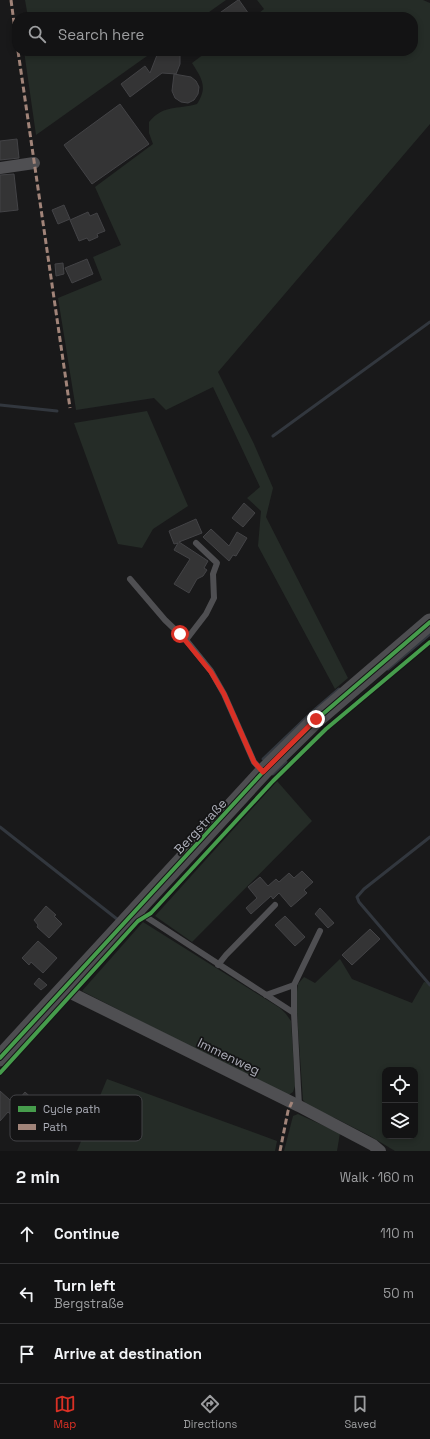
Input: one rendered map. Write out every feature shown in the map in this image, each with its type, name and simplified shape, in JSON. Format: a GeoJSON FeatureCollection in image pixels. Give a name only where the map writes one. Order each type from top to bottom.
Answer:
{"type":"FeatureCollection","features":[{"type":"Feature","properties":{"kind":"street"},"geometry":{"type":"LineString","coordinates":[[0,168],[34,164]]}},
{"type":"Feature","properties":{"kind":"street","name":"Bergstraße"},"geometry":{"type":"LineString","coordinates":[[0,1058],[263,772],[316,719],[430,622]]}},
{"type":"Feature","properties":{"kind":"street","name":"Immenweg"},"geometry":{"type":"LineString","coordinates":[[63,989],[299,1106],[373,1145],[380,1151]]}},
{"type":"Feature","properties":{"kind":"lane"},"geometry":{"type":"LineString","coordinates":[[186,640],[206,614],[214,598],[213,574],[217,563],[196,543]]}},
{"type":"Feature","properties":{"kind":"lane"},"geometry":{"type":"LineString","coordinates":[[130,579],[165,620],[186,640],[211,672],[227,701],[254,762],[263,772]]}},
{"type":"Feature","properties":{"kind":"lane"},"geometry":{"type":"LineString","coordinates":[[218,965],[275,905]]}},
{"type":"Feature","properties":{"kind":"lane"},"geometry":{"type":"LineString","coordinates":[[136,910],[218,965],[294,1013]]}},
{"type":"Feature","properties":{"kind":"lane"},"geometry":{"type":"LineString","coordinates":[[299,1106],[294,985],[320,931]]}},
{"type":"Feature","properties":{"kind":"lane"},"geometry":{"type":"LineString","coordinates":[[266,995],[294,985]]}},
{"type":"Feature","properties":{"kind":"shaded area"},"geometry":{"type":"Polygon","coordinates":[[[25,0],[226,0],[209,12],[27,12],[25,0]]]}},
{"type":"Feature","properties":{"kind":"shaded area"},"geometry":{"type":"Polygon","coordinates":[[[257,0],[423,0],[430,3],[430,124],[218,372],[254,444],[273,488],[266,517],[348,678],[335,689],[258,546],[261,511],[247,498],[260,487],[213,387],[166,410],[154,398],[76,410],[58,298],[102,280],[93,257],[121,245],[95,187],[153,144],[149,133],[149,122],[155,116],[160,112],[171,108],[197,104],[203,88],[199,74],[192,63],[201,56],[418,56],[418,12],[260,12],[264,9],[257,0]]]}},
{"type":"Feature","properties":{"kind":"shaded area"},"geometry":{"type":"Polygon","coordinates":[[[25,56],[147,56],[36,135],[25,56]]]}},
{"type":"Feature","properties":{"kind":"shaded area"},"geometry":{"type":"Polygon","coordinates":[[[147,411],[188,506],[153,529],[142,548],[118,544],[74,423],[147,411]]]}},
{"type":"Feature","properties":{"kind":"shaded area"},"geometry":{"type":"Polygon","coordinates":[[[277,781],[312,821],[192,942],[155,916],[277,781]]]}},
{"type":"Feature","properties":{"kind":"shaded area"},"geometry":{"type":"Polygon","coordinates":[[[143,922],[280,1008],[286,1014],[291,1021],[295,1086],[293,1092],[287,1096],[82,991],[143,922]]]}},
{"type":"Feature","properties":{"kind":"shaded area"},"geometry":{"type":"Polygon","coordinates":[[[340,959],[352,979],[412,1003],[424,982],[430,983],[430,1151],[395,1151],[335,1118],[310,1109],[303,1100],[296,999],[298,984],[304,977],[315,983],[340,959]]]}},
{"type":"Feature","properties":{"kind":"shaded area"},"geometry":{"type":"Polygon","coordinates":[[[107,1079],[277,1141],[275,1151],[77,1151],[81,1141],[142,1141],[142,1095],[100,1095],[107,1079]]]}},
{"type":"Feature","properties":{"kind":"shaded area"},"geometry":{"type":"Polygon","coordinates":[[[298,1114],[340,1133],[337,1151],[284,1151],[293,1116],[298,1114]]]}},
{"type":"Feature","properties":{"kind":"building"},"geometry":{"type":"Polygon","coordinates":[[[239,0],[247,12],[221,12],[239,0]]]}},
{"type":"Feature","properties":{"kind":"building"},"geometry":{"type":"Polygon","coordinates":[[[157,56],[180,56],[180,64],[176,74],[162,73],[130,97],[121,84],[145,66],[150,73],[157,56]]]}},
{"type":"Feature","properties":{"kind":"building"},"geometry":{"type":"Polygon","coordinates":[[[174,74],[191,77],[196,81],[199,87],[198,94],[194,100],[188,103],[181,102],[175,98],[172,91],[174,74]]]}},
{"type":"Feature","properties":{"kind":"building"},"geometry":{"type":"Polygon","coordinates":[[[120,104],[149,144],[92,184],[64,145],[120,104]]]}},
{"type":"Feature","properties":{"kind":"building"},"geometry":{"type":"Polygon","coordinates":[[[17,139],[19,158],[0,160],[0,141],[17,139]]]}},
{"type":"Feature","properties":{"kind":"building"},"geometry":{"type":"Polygon","coordinates":[[[14,174],[18,210],[0,212],[0,175],[14,174]]]}},
{"type":"Feature","properties":{"kind":"building"},"geometry":{"type":"Polygon","coordinates":[[[64,205],[70,219],[58,224],[52,210],[64,205]]]}},
{"type":"Feature","properties":{"kind":"building"},"geometry":{"type":"Polygon","coordinates":[[[88,212],[90,216],[97,213],[105,231],[97,234],[98,237],[89,241],[87,238],[79,241],[70,220],[88,212]]]}},
{"type":"Feature","properties":{"kind":"building"},"geometry":{"type":"Polygon","coordinates":[[[87,259],[93,274],[72,283],[65,268],[87,259]]]}},
{"type":"Feature","properties":{"kind":"building"},"geometry":{"type":"Polygon","coordinates":[[[63,263],[64,274],[56,276],[55,264],[63,263]]]}},
{"type":"Feature","properties":{"kind":"building"},"geometry":{"type":"Polygon","coordinates":[[[244,503],[255,513],[243,527],[232,518],[244,503]]]}},
{"type":"Feature","properties":{"kind":"building"},"geometry":{"type":"Polygon","coordinates":[[[196,519],[202,533],[179,542],[208,561],[204,568],[207,570],[203,576],[197,579],[189,593],[174,584],[190,559],[174,550],[178,543],[174,544],[169,531],[196,519]]]}},
{"type":"Feature","properties":{"kind":"building"},"geometry":{"type":"Polygon","coordinates":[[[211,529],[229,546],[237,532],[247,538],[236,556],[233,555],[229,561],[203,537],[211,529]]]}},
{"type":"Feature","properties":{"kind":"building"},"geometry":{"type":"Polygon","coordinates":[[[302,871],[313,882],[304,890],[307,893],[291,907],[279,893],[273,899],[271,896],[251,914],[246,908],[257,898],[248,887],[260,877],[268,886],[276,879],[279,882],[289,873],[294,878],[302,871]]]}},
{"type":"Feature","properties":{"kind":"building"},"geometry":{"type":"Polygon","coordinates":[[[46,906],[56,915],[54,916],[62,924],[49,938],[37,927],[38,925],[34,920],[46,906]]]}},
{"type":"Feature","properties":{"kind":"building"},"geometry":{"type":"Polygon","coordinates":[[[320,908],[334,923],[328,928],[315,914],[320,908]]]}},
{"type":"Feature","properties":{"kind":"building"},"geometry":{"type":"Polygon","coordinates":[[[285,916],[305,937],[295,946],[275,925],[285,916]]]}},
{"type":"Feature","properties":{"kind":"building"},"geometry":{"type":"Polygon","coordinates":[[[370,929],[380,939],[352,965],[342,955],[370,929]]]}},
{"type":"Feature","properties":{"kind":"building"},"geometry":{"type":"Polygon","coordinates":[[[38,941],[57,958],[43,973],[31,962],[29,965],[22,958],[38,941]]]}},
{"type":"Feature","properties":{"kind":"building"},"geometry":{"type":"Polygon","coordinates":[[[39,978],[47,985],[41,990],[34,984],[39,978]]]}},
{"type":"Feature","properties":{"kind":"building"},"geometry":{"type":"Polygon","coordinates":[[[0,1091],[10,1100],[10,1114],[8,1112],[0,1121],[0,1091]]]}},
{"type":"Feature","properties":{"kind":"waterway"},"geometry":{"type":"LineString","coordinates":[[273,436],[430,322]]}},
{"type":"Feature","properties":{"kind":"waterway"},"geometry":{"type":"LineString","coordinates":[[0,405],[57,411]]}},
{"type":"Feature","properties":{"kind":"waterway"},"geometry":{"type":"LineString","coordinates":[[388,669],[430,634]]}},
{"type":"Feature","properties":{"kind":"waterway"},"geometry":{"type":"LineString","coordinates":[[263,759],[311,713],[339,689]]}},
{"type":"Feature","properties":{"kind":"waterway"},"geometry":{"type":"LineString","coordinates":[[273,774],[286,762]]}},
{"type":"Feature","properties":{"kind":"waterway"},"geometry":{"type":"LineString","coordinates":[[0,827],[117,919]]}},
{"type":"Feature","properties":{"kind":"waterway"},"geometry":{"type":"LineString","coordinates":[[430,837],[364,889],[357,897],[359,902],[430,985]]}},
{"type":"Feature","properties":{"kind":"marked path"},"geometry":{"type":"LineString","coordinates":[[11,0],[13,12]]}},
{"type":"Feature","properties":{"kind":"marked path"},"geometry":{"type":"LineString","coordinates":[[19,56],[70,408]]}},
{"type":"Feature","properties":{"kind":"marked path"},"geometry":{"type":"LineString","coordinates":[[280,1151],[288,1111],[292,1102]]}},
{"type":"Feature","properties":{"kind":"cycle path"},"geometry":{"type":"LineString","coordinates":[[0,1058],[263,772],[317,719],[430,622]]}},
{"type":"Feature","properties":{"kind":"cycle path"},"geometry":{"type":"LineString","coordinates":[[0,1073],[138,921],[151,913],[273,781],[326,729],[430,642]]}},
{"type":"Feature","properties":{"kind":"route"},"geometry":{"type":"LineString","coordinates":[[180,634],[211,672],[224,694],[240,727],[254,762],[263,772],[316,719]]}}]}
